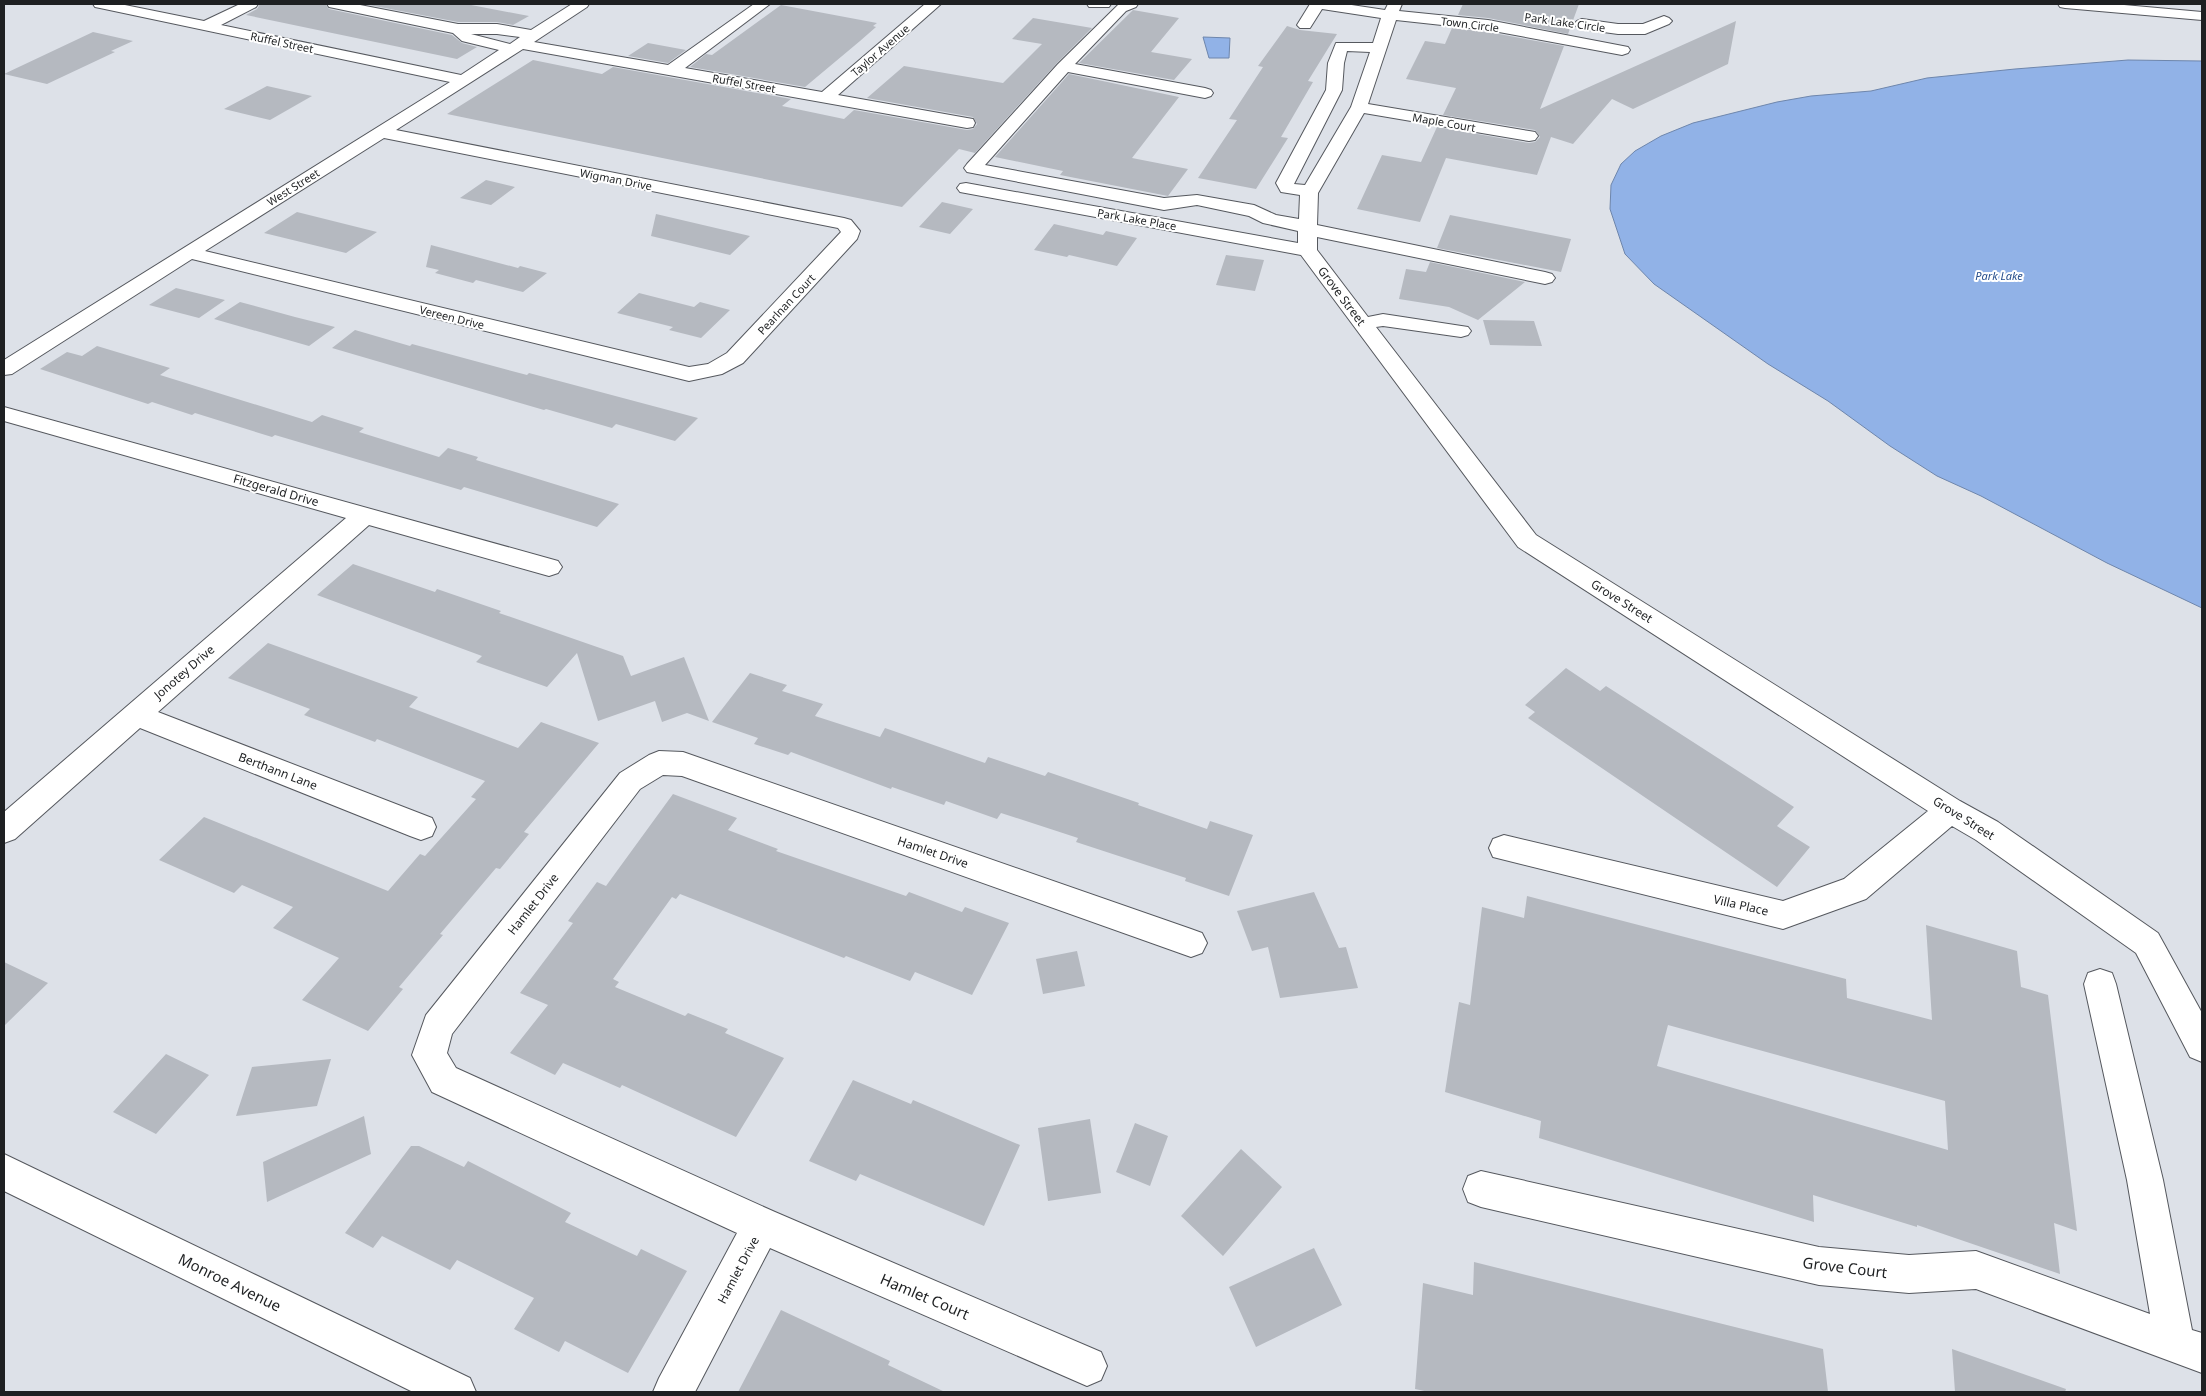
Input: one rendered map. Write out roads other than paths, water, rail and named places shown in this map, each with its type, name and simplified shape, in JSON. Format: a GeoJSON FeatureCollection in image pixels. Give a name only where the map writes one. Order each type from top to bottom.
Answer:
{"type":"FeatureCollection","features":[{"type":"Feature","properties":{"kind":"street"},"geometry":{"type":"LineString","coordinates":[[206,26],[251,4]]}},
{"type":"Feature","properties":{"kind":"street"},"geometry":{"type":"LineString","coordinates":[[334,4],[458,29],[497,29],[523,43]]}},
{"type":"Feature","properties":{"kind":"street"},"geometry":{"type":"LineString","coordinates":[[556,4],[579,6]]}},
{"type":"Feature","properties":{"kind":"street"},"geometry":{"type":"LineString","coordinates":[[672,70],[763,4]]}},
{"type":"Feature","properties":{"kind":"street","name":"Taylor Avenue"},"geometry":{"type":"LineString","coordinates":[[826,97],[934,4]]}},
{"type":"Feature","properties":{"kind":"street"},"geometry":{"type":"LineString","coordinates":[[1131,4],[1121,8],[1064,67],[973,168],[1164,204],[1197,200],[1254,211],[1307,235],[1545,278]]}},
{"type":"Feature","properties":{"kind":"street"},"geometry":{"type":"LineString","coordinates":[[1305,25],[1318,4]]}},
{"type":"Feature","properties":{"kind":"street","name":"Town Circle"},"geometry":{"type":"LineString","coordinates":[[1318,4],[1393,9],[1622,50]]}},
{"type":"Feature","properties":{"kind":"street"},"geometry":{"type":"LineString","coordinates":[[2065,4],[2202,16]]}},
{"type":"Feature","properties":{"kind":"street","name":"Ruffel Street"},"geometry":{"type":"LineString","coordinates":[[109,5],[464,80]]}},
{"type":"Feature","properties":{"kind":"street","name":"West Street"},"geometry":{"type":"LineString","coordinates":[[4,369],[579,6]]}},
{"type":"Feature","properties":{"kind":"street","name":"Park Lake Circle"},"geometry":{"type":"LineString","coordinates":[[1464,8],[1512,15]]}},
{"type":"Feature","properties":{"kind":"street"},"geometry":{"type":"LineString","coordinates":[[1307,235],[1310,191],[1358,110],[1393,9]]}},
{"type":"Feature","properties":{"kind":"street","name":"Park Lake Circle"},"geometry":{"type":"LineString","coordinates":[[1570,23],[1618,30],[1645,29],[1664,21]]}},
{"type":"Feature","properties":{"kind":"street"},"geometry":{"type":"LineString","coordinates":[[458,29],[467,38],[523,43]]}},
{"type":"Feature","properties":{"kind":"street","name":"Ruffel Street"},"geometry":{"type":"LineString","coordinates":[[523,43],[967,123]]}},
{"type":"Feature","properties":{"kind":"street"},"geometry":{"type":"LineString","coordinates":[[1310,191],[1286,188],[1285,183],[1334,90],[1341,46],[1379,48]]}},
{"type":"Feature","properties":{"kind":"street"},"geometry":{"type":"LineString","coordinates":[[1064,67],[1205,92]]}},
{"type":"Feature","properties":{"kind":"street"},"geometry":{"type":"LineString","coordinates":[[1336,71],[1370,74]]}},
{"type":"Feature","properties":{"kind":"street","name":"Maple Court"},"geometry":{"type":"LineString","coordinates":[[1326,107],[1358,110],[1529,136]]}},
{"type":"Feature","properties":{"kind":"street","name":"Wigman Drive"},"geometry":{"type":"LineString","coordinates":[[380,132],[844,224],[851,231]]}},
{"type":"Feature","properties":{"kind":"street","name":"Park Lake Place"},"geometry":{"type":"LineString","coordinates":[[966,188],[1307,235]]}},
{"type":"Feature","properties":{"kind":"street","name":"Pearlnan Court"},"geometry":{"type":"LineString","coordinates":[[714,369],[735,358],[847,239],[851,231]]}},
{"type":"Feature","properties":{"kind":"street","name":"Grove Street"},"geometry":{"type":"LineString","coordinates":[[1307,235],[1363,324],[1527,541],[1987,832],[2147,944],[2202,1046]]}},
{"type":"Feature","properties":{"kind":"street","name":"Vereen Drive"},"geometry":{"type":"LineString","coordinates":[[189,253],[689,374],[714,369]]}},
{"type":"Feature","properties":{"kind":"street"},"geometry":{"type":"LineString","coordinates":[[1363,324],[1382,320],[1461,331]]}},
{"type":"Feature","properties":{"kind":"street","name":"Fitzgerald Drive"},"geometry":{"type":"LineString","coordinates":[[4,414],[549,567]]}},
{"type":"Feature","properties":{"kind":"street","name":"Jonotey Drive"},"geometry":{"type":"LineString","coordinates":[[4,830],[365,515]]}},
{"type":"Feature","properties":{"kind":"street","name":"Berthann Lane"},"geometry":{"type":"LineString","coordinates":[[136,715],[421,827]]}},
{"type":"Feature","properties":{"kind":"street","name":"Hamlet Drive"},"geometry":{"type":"LineString","coordinates":[[673,1392],[762,1225],[444,1080],[429,1055],[438,1026],[630,780],[658,764],[683,764],[1192,943]]}},
{"type":"Feature","properties":{"kind":"street","name":"Villa Place"},"geometry":{"type":"LineString","coordinates":[[1504,848],[1783,915],[1855,889],[1950,810]]}},
{"type":"Feature","properties":{"kind":"street"},"geometry":{"type":"LineString","coordinates":[[2100,984],[2145,1180],[2189,1348]]}},
{"type":"Feature","properties":{"kind":"street","name":"Monroe Avenue"},"geometry":{"type":"LineString","coordinates":[[4,1172],[456,1392]]}},
{"type":"Feature","properties":{"kind":"street","name":"Grove Court"},"geometry":{"type":"LineString","coordinates":[[1481,1189],[1819,1266],[1909,1274],[1976,1270],[2189,1348]]}},
{"type":"Feature","properties":{"kind":"street","name":"Hamlet Court"},"geometry":{"type":"LineString","coordinates":[[762,1225],[1087,1366]]}},
{"type":"Feature","properties":{"kind":"water"},"geometry":{"type":"Polygon","coordinates":[[[1203,37],[1230,38],[1229,58],[1209,58],[1203,37]]]}},
{"type":"Feature","properties":{"kind":"water","name":"Park Lake"},"geometry":{"type":"Polygon","coordinates":[[[2128,60],[2202,61],[2202,608],[2107,563],[1981,496],[1937,476],[1890,446],[1828,401],[1768,364],[1654,284],[1625,254],[1610,209],[1611,185],[1621,164],[1635,151],[1661,136],[1693,123],[1777,102],[1811,96],[1871,91],[1927,78],[2128,60]]]}}]}
